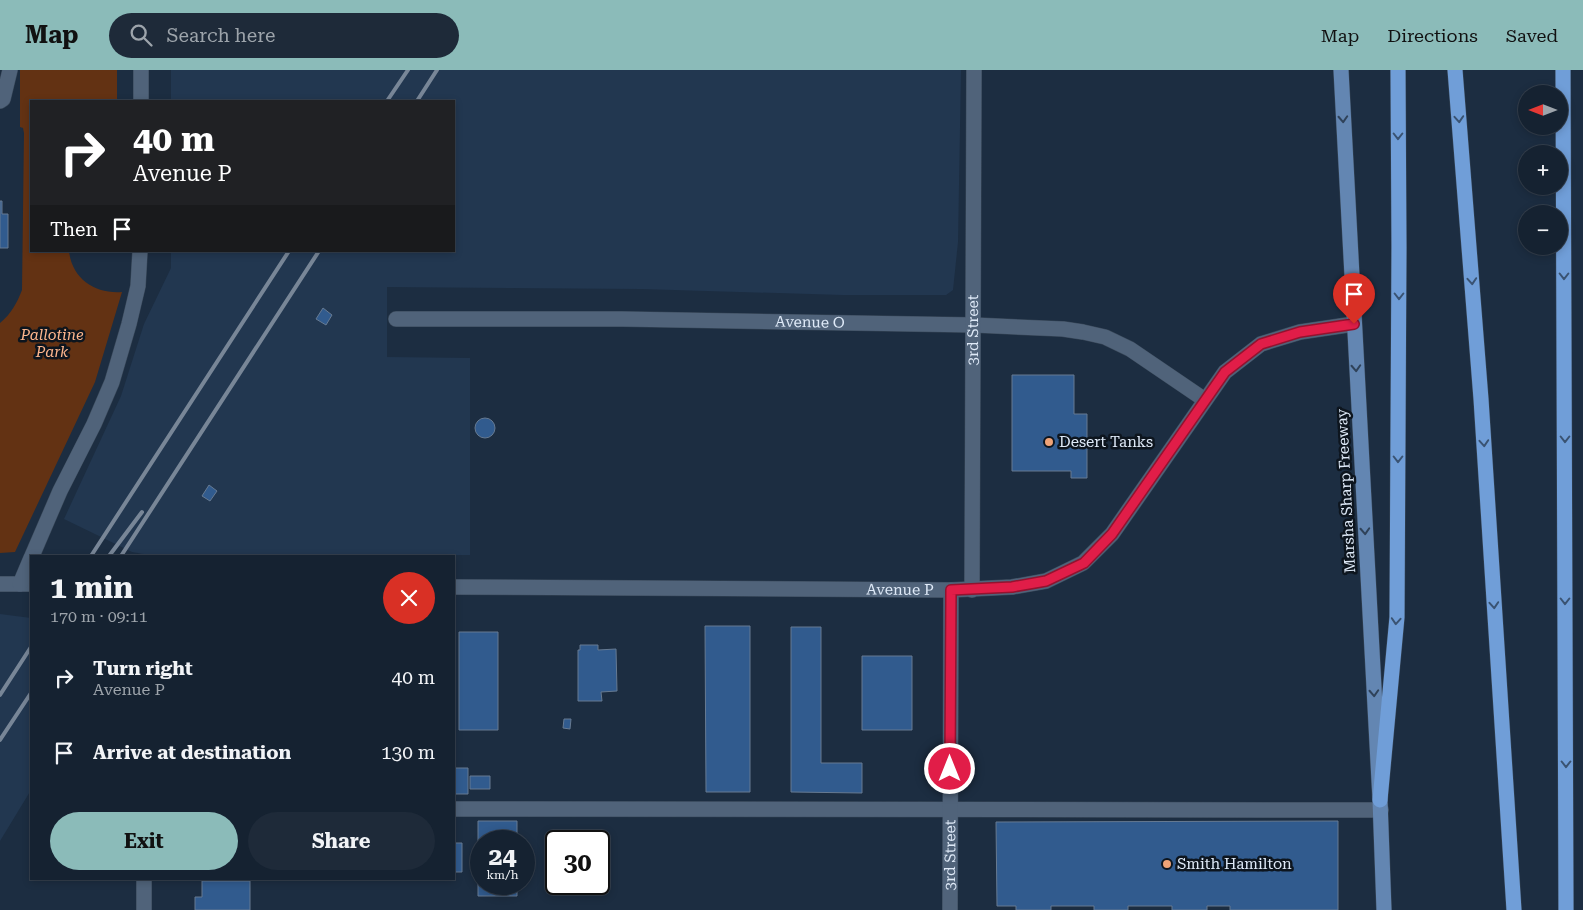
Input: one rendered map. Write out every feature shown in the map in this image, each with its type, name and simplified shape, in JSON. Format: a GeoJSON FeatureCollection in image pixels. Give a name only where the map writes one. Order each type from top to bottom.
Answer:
{"type":"FeatureCollection","features":[{"type":"Feature","properties":{"kind":"highway"},"geometry":{"type":"LineString","coordinates":[[1380,805],[1397,617],[1398,70]]}},
{"type":"Feature","properties":{"kind":"highway"},"geometry":{"type":"LineString","coordinates":[[1456,70],[1481,399],[1514,910]]}},
{"type":"Feature","properties":{"kind":"highway"},"geometry":{"type":"LineString","coordinates":[[1564,70],[1566,910]]}},
{"type":"Feature","properties":{"kind":"main road","name":"Marsha Sharp Freeway"},"geometry":{"type":"LineString","coordinates":[[1341,70],[1384,910]]}},
{"type":"Feature","properties":{"kind":"street"},"geometry":{"type":"LineString","coordinates":[[0,101],[3,99],[10,70]]}},
{"type":"Feature","properties":{"kind":"street"},"geometry":{"type":"LineString","coordinates":[[141,70],[141,100]]}},
{"type":"Feature","properties":{"kind":"street","name":"3rd Street"},"geometry":{"type":"LineString","coordinates":[[972,590],[974,70]]}},
{"type":"Feature","properties":{"kind":"street"},"geometry":{"type":"LineString","coordinates":[[33,555],[60,491],[94,424],[112,382],[138,286],[140,252]]}},
{"type":"Feature","properties":{"kind":"street","name":"Avenue O"},"geometry":{"type":"LineString","coordinates":[[396,319],[622,319],[974,325],[1063,329],[1105,338],[1130,349],[1205,400]]}},
{"type":"Feature","properties":{"kind":"street","name":"Avenue P"},"geometry":{"type":"LineString","coordinates":[[455,587],[972,590],[1012,587],[1046,581],[1084,563],[1112,534],[1225,372],[1261,344],[1300,332],[1354,324]]}},
{"type":"Feature","properties":{"kind":"street"},"geometry":{"type":"LineString","coordinates":[[0,584],[26,584],[30,566]]}},
{"type":"Feature","properties":{"kind":"street","name":"3rd Street"},"geometry":{"type":"LineString","coordinates":[[950,910],[951,590]]}},
{"type":"Feature","properties":{"kind":"street"},"geometry":{"type":"LineString","coordinates":[[455,809],[1380,805]]}},
{"type":"Feature","properties":{"kind":"street"},"geometry":{"type":"LineString","coordinates":[[144,880],[144,910]]}},
{"type":"Feature","properties":{"kind":"shaded area"},"geometry":{"type":"Polygon","coordinates":[[[171,70],[961,70],[958,242],[953,290],[946,295],[843,295],[641,289],[387,287],[387,357],[470,358],[470,555],[149,555],[132,552],[64,519],[121,396],[144,324],[171,268],[171,252],[455,252],[455,100],[171,100],[171,70]]]}},
{"type":"Feature","properties":{"kind":"shaded area"},"geometry":{"type":"Polygon","coordinates":[[[0,614],[30,618],[30,792],[0,841],[0,614]]]}},
{"type":"Feature","properties":{"kind":"green space","name":"Pallotine Park"},"geometry":{"type":"Polygon","coordinates":[[[20,70],[117,70],[117,100],[30,100],[30,252],[69,252],[75,270],[86,283],[103,290],[122,292],[95,382],[15,552],[0,553],[0,323],[13,308],[22,290],[24,133],[23,128],[20,127],[20,70]]]}},
{"type":"Feature","properties":{"kind":"building"},"geometry":{"type":"Polygon","coordinates":[[[0,201],[2,201],[2,214],[8,214],[8,248],[0,248],[0,201]]]}},
{"type":"Feature","properties":{"kind":"building"},"geometry":{"type":"Polygon","coordinates":[[[323,308],[332,315],[326,325],[316,319],[323,308]]]}},
{"type":"Feature","properties":{"kind":"building","name":"Desert Tanks"},"geometry":{"type":"Polygon","coordinates":[[[1012,375],[1074,375],[1074,414],[1087,414],[1087,478],[1071,478],[1071,471],[1012,471],[1012,375]]]}},
{"type":"Feature","properties":{"kind":"building"},"geometry":{"type":"Polygon","coordinates":[[[485,418],[492,421],[495,428],[492,435],[485,438],[478,435],[475,428],[478,421],[485,418]]]}},
{"type":"Feature","properties":{"kind":"building"},"geometry":{"type":"Polygon","coordinates":[[[209,485],[217,491],[210,501],[202,496],[209,485]]]}},
{"type":"Feature","properties":{"kind":"building"},"geometry":{"type":"Polygon","coordinates":[[[705,626],[750,626],[750,792],[706,792],[705,626]]]}},
{"type":"Feature","properties":{"kind":"building"},"geometry":{"type":"Polygon","coordinates":[[[791,627],[821,627],[821,763],[862,763],[862,793],[791,792],[791,627]]]}},
{"type":"Feature","properties":{"kind":"building"},"geometry":{"type":"Polygon","coordinates":[[[459,632],[498,632],[498,730],[459,730],[459,632]]]}},
{"type":"Feature","properties":{"kind":"building"},"geometry":{"type":"Polygon","coordinates":[[[580,645],[598,645],[598,650],[616,649],[617,691],[601,692],[602,701],[578,701],[578,650],[580,650],[580,645]]]}},
{"type":"Feature","properties":{"kind":"building"},"geometry":{"type":"Polygon","coordinates":[[[862,656],[912,656],[912,730],[862,730],[862,656]]]}},
{"type":"Feature","properties":{"kind":"building"},"geometry":{"type":"Polygon","coordinates":[[[564,719],[571,719],[570,729],[563,728],[564,719]]]}},
{"type":"Feature","properties":{"kind":"building"},"geometry":{"type":"Polygon","coordinates":[[[455,768],[468,768],[468,794],[455,794],[455,768]]]}},
{"type":"Feature","properties":{"kind":"building"},"geometry":{"type":"Polygon","coordinates":[[[470,776],[490,776],[490,789],[470,789],[470,776]]]}},
{"type":"Feature","properties":{"kind":"building"},"geometry":{"type":"Polygon","coordinates":[[[478,821],[517,821],[517,830],[478,830],[478,821]]]}},
{"type":"Feature","properties":{"kind":"building","name":"Smith Hamilton"},"geometry":{"type":"Polygon","coordinates":[[[1338,821],[1338,910],[1230,910],[1230,906],[1207,906],[1207,910],[1172,910],[1172,906],[1128,906],[1128,910],[1094,910],[1094,906],[1051,906],[1051,910],[1016,910],[1016,906],[997,906],[996,822],[1338,821]]]}},
{"type":"Feature","properties":{"kind":"building"},"geometry":{"type":"Polygon","coordinates":[[[455,843],[462,843],[462,872],[455,872],[455,843]]]}},
{"type":"Feature","properties":{"kind":"building"},"geometry":{"type":"Polygon","coordinates":[[[202,881],[250,881],[250,910],[195,910],[195,897],[202,897],[202,881]]]}},
{"type":"Feature","properties":{"kind":"building"},"geometry":{"type":"Polygon","coordinates":[[[478,895],[517,895],[517,896],[478,895]]]}},
{"type":"Feature","properties":{"kind":"railway"},"geometry":{"type":"LineString","coordinates":[[388,100],[408,70]]}},
{"type":"Feature","properties":{"kind":"railway"},"geometry":{"type":"LineString","coordinates":[[418,100],[437,70]]}},
{"type":"Feature","properties":{"kind":"railway"},"geometry":{"type":"LineString","coordinates":[[92,555],[288,252]]}},
{"type":"Feature","properties":{"kind":"railway"},"geometry":{"type":"LineString","coordinates":[[122,555],[318,252]]}},
{"type":"Feature","properties":{"kind":"railway"},"geometry":{"type":"LineString","coordinates":[[110,555],[142,512]]}},
{"type":"Feature","properties":{"kind":"railway"},"geometry":{"type":"LineString","coordinates":[[0,695],[30,649]]}},
{"type":"Feature","properties":{"kind":"railway"},"geometry":{"type":"LineString","coordinates":[[0,740],[30,695]]}},
{"type":"Feature","properties":{"kind":"place","name":"Desert Tanks"},"geometry":{"type":"Point","coordinates":[1049,442]}},
{"type":"Feature","properties":{"kind":"place","name":"Smith Hamilton"},"geometry":{"type":"Point","coordinates":[1167,864]}},
{"type":"Feature","properties":{"kind":"route"},"geometry":{"type":"LineString","coordinates":[[950,769],[951,590],[1012,587],[1046,581],[1084,563],[1112,534],[1225,372],[1261,344],[1300,332],[1354,324]]}}]}
